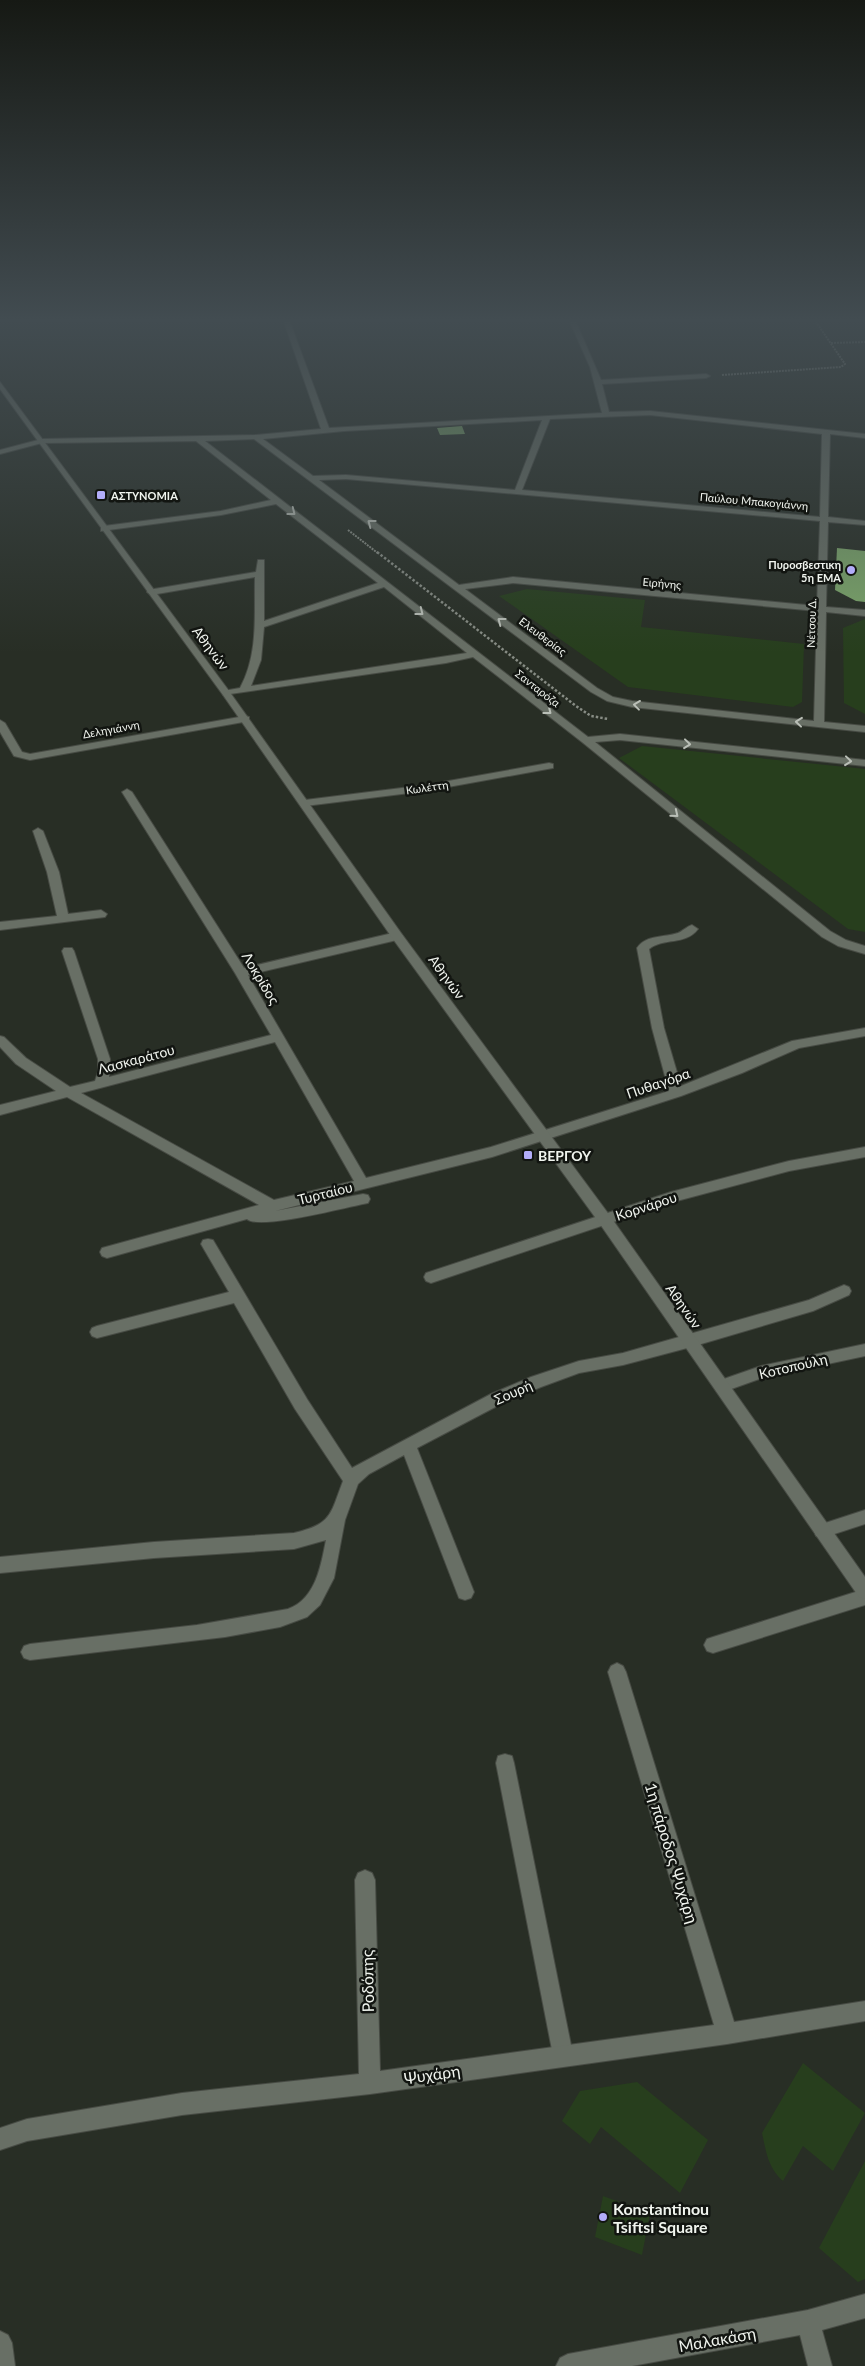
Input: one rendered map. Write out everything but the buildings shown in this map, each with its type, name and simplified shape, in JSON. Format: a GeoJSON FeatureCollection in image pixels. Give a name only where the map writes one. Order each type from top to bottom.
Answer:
{"type":"FeatureCollection","features":[{"type":"Feature","properties":{"kind":"street","name":"Αθηνών"},"geometry":{"type":"LineString","coordinates":[[35,432],[245,719],[398,936],[691,1341],[865,1591]]}},
{"type":"Feature","properties":{"kind":"street"},"geometry":{"type":"LineString","coordinates":[[0,452],[44,445],[256,437],[310,432]]}},
{"type":"Feature","properties":{"kind":"street"},"geometry":{"type":"LineString","coordinates":[[518,491],[540,432]]}},
{"type":"Feature","properties":{"kind":"street","name":"Νέτσου Δ."},"geometry":{"type":"LineString","coordinates":[[819,724],[826,432]]}},
{"type":"Feature","properties":{"kind":"street"},"geometry":{"type":"LineString","coordinates":[[830,432],[865,436]]}},
{"type":"Feature","properties":{"kind":"street","name":"Ελευθερίας"},"geometry":{"type":"LineString","coordinates":[[256,437],[594,690],[610,699],[632,704],[865,729]]}},
{"type":"Feature","properties":{"kind":"street","name":"Σανταρόζα"},"geometry":{"type":"LineString","coordinates":[[198,439],[586,740],[826,934],[842,943],[865,950]]}},
{"type":"Feature","properties":{"kind":"street","name":"Παύλου Μπακογιάννη"},"geometry":{"type":"LineString","coordinates":[[311,478],[346,477],[865,522]]}},
{"type":"Feature","properties":{"kind":"street"},"geometry":{"type":"LineString","coordinates":[[104,529],[221,513],[278,501]]}},
{"type":"Feature","properties":{"kind":"street"},"geometry":{"type":"LineString","coordinates":[[244,690],[253,672],[260,625],[260,562]]}},
{"type":"Feature","properties":{"kind":"street"},"geometry":{"type":"LineString","coordinates":[[151,592],[259,574]]}},
{"type":"Feature","properties":{"kind":"street","name":"Ειρήνης"},"geometry":{"type":"LineString","coordinates":[[457,588],[513,580],[865,614]]}},
{"type":"Feature","properties":{"kind":"street"},"geometry":{"type":"LineString","coordinates":[[260,625],[385,584]]}},
{"type":"Feature","properties":{"kind":"street"},"geometry":{"type":"LineString","coordinates":[[226,693],[335,678],[474,654]]}},
{"type":"Feature","properties":{"kind":"street","name":"Δεληγιάννη"},"geometry":{"type":"LineString","coordinates":[[0,723],[18,754],[30,757],[245,719]]}},
{"type":"Feature","properties":{"kind":"street"},"geometry":{"type":"LineString","coordinates":[[586,740],[620,737],[865,763]]}},
{"type":"Feature","properties":{"kind":"street","name":"Κωλέττη"},"geometry":{"type":"LineString","coordinates":[[304,802],[426,788],[549,766]]}},
{"type":"Feature","properties":{"kind":"street","name":"Λοκρίδος"},"geometry":{"type":"LineString","coordinates":[[128,792],[241,973],[362,1184]]}},
{"type":"Feature","properties":{"kind":"street"},"geometry":{"type":"LineString","coordinates":[[38,831],[53,872],[63,918]]}},
{"type":"Feature","properties":{"kind":"street"},"geometry":{"type":"LineString","coordinates":[[0,926],[101,914]]}},
{"type":"Feature","properties":{"kind":"street"},"geometry":{"type":"LineString","coordinates":[[676,1093],[658,1028],[643,948],[648,943],[688,934],[692,929]]}},
{"type":"Feature","properties":{"kind":"street"},"geometry":{"type":"LineString","coordinates":[[241,973],[398,936]]}},
{"type":"Feature","properties":{"kind":"street"},"geometry":{"type":"LineString","coordinates":[[68,951],[104,1059],[104,1072],[100,1084]]}},
{"type":"Feature","properties":{"kind":"street","name":"Πυθαγόρα"},"geometry":{"type":"LineString","coordinates":[[544,1136],[676,1093],[737,1070],[796,1044],[865,1032]]}},
{"type":"Feature","properties":{"kind":"street","name":"Λασκαράτου"},"geometry":{"type":"LineString","coordinates":[[0,1110],[279,1037]]}},
{"type":"Feature","properties":{"kind":"street"},"geometry":{"type":"LineString","coordinates":[[0,1040],[21,1061],[68,1092],[225,1177],[274,1206]]}},
{"type":"Feature","properties":{"kind":"street","name":"Τυρταίου"},"geometry":{"type":"LineString","coordinates":[[107,1252],[274,1206],[492,1152],[544,1136]]}},
{"type":"Feature","properties":{"kind":"street","name":"Κορνάρου"},"geometry":{"type":"LineString","coordinates":[[431,1277],[671,1197],[789,1166],[865,1152]]}},
{"type":"Feature","properties":{"kind":"street"},"geometry":{"type":"LineString","coordinates":[[236,1217],[279,1216],[363,1199]]}},
{"type":"Feature","properties":{"kind":"street"},"geometry":{"type":"LineString","coordinates":[[30,1652],[230,1628],[281,1619],[306,1608],[321,1586],[330,1564],[337,1520],[351,1480],[301,1404],[208,1244]]}},
{"type":"Feature","properties":{"kind":"street","name":"Σουρή"},"geometry":{"type":"LineString","coordinates":[[351,1480],[363,1469],[496,1399],[536,1382],[579,1367],[623,1359],[691,1341],[813,1305],[844,1292]]}},
{"type":"Feature","properties":{"kind":"street"},"geometry":{"type":"LineString","coordinates":[[97,1332],[237,1296]]}},
{"type":"Feature","properties":{"kind":"street","name":"Κοτοπούλη"},"geometry":{"type":"LineString","coordinates":[[723,1386],[761,1372],[865,1350]]}},
{"type":"Feature","properties":{"kind":"street"},"geometry":{"type":"LineString","coordinates":[[408,1446],[465,1592]]}},
{"type":"Feature","properties":{"kind":"street"},"geometry":{"type":"LineString","coordinates":[[822,1531],[865,1517]]}},
{"type":"Feature","properties":{"kind":"street"},"geometry":{"type":"LineString","coordinates":[[0,1565],[154,1550],[294,1542],[321,1534],[337,1520]]}},
{"type":"Feature","properties":{"kind":"street"},"geometry":{"type":"LineString","coordinates":[[713,1645],[865,1597]]}},
{"type":"Feature","properties":{"kind":"street","name":"1η πάροδος Ψυχάρη"},"geometry":{"type":"LineString","coordinates":[[617,1672],[727,2034]]}},
{"type":"Feature","properties":{"kind":"street"},"geometry":{"type":"LineString","coordinates":[[505,1763],[563,2055]]}},
{"type":"Feature","properties":{"kind":"street","name":"Ροδόπης"},"geometry":{"type":"LineString","coordinates":[[365,1880],[370,2083]]}},
{"type":"Feature","properties":{"kind":"street","name":"Ψυχάρη"},"geometry":{"type":"LineString","coordinates":[[0,2139],[27,2130],[182,2104],[370,2083],[727,2034],[865,2011]]}},
{"type":"Feature","properties":{"kind":"street","name":"Μαλακάση"},"geometry":{"type":"LineString","coordinates":[[568,2366],[808,2322],[865,2306]]}},
{"type":"Feature","properties":{"kind":"street"},"geometry":{"type":"LineString","coordinates":[[808,2322],[820,2366]]}},
{"type":"Feature","properties":{"kind":"street"},"geometry":{"type":"LineString","coordinates":[[0,2343],[3,2366]]}},
{"type":"Feature","properties":{"kind":"green space"},"geometry":{"type":"Polygon","coordinates":[[[527,589],[645,600],[641,627],[804,644],[802,702],[793,707],[628,687],[499,596],[527,589]]]}},
{"type":"Feature","properties":{"kind":"green space"},"geometry":{"type":"Polygon","coordinates":[[[865,619],[865,714],[844,703],[843,628],[865,619]]]}},
{"type":"Feature","properties":{"kind":"green space"},"geometry":{"type":"Polygon","coordinates":[[[642,746],[865,769],[865,932],[848,929],[619,758],[642,746]]]}},
{"type":"Feature","properties":{"kind":"green space"},"geometry":{"type":"Polygon","coordinates":[[[803,2063],[865,2113],[833,2171],[803,2146],[783,2181],[771,2165],[766,2153],[762,2133],[803,2063]]]}},
{"type":"Feature","properties":{"kind":"green space"},"geometry":{"type":"Polygon","coordinates":[[[637,2082],[708,2140],[680,2193],[601,2127],[590,2144],[562,2121],[580,2091],[637,2082]]]}},
{"type":"Feature","properties":{"kind":"green space"},"geometry":{"type":"Polygon","coordinates":[[[865,2161],[865,2279],[858,2282],[819,2248],[865,2161]]]}},
{"type":"Feature","properties":{"kind":"green space"},"geometry":{"type":"Polygon","coordinates":[[[603,2196],[650,2213],[642,2255],[595,2237],[603,2196]]]}},
{"type":"Feature","properties":{"kind":"place","name":"ΑΣΤΥΝΟΜΙΑ"},"geometry":{"type":"Point","coordinates":[101,495]}},
{"type":"Feature","properties":{"kind":"place","name":"Πυροσβεστικη 5η ΕΜΑ"},"geometry":{"type":"Point","coordinates":[851,570]}},
{"type":"Feature","properties":{"kind":"place","name":"ΒΕΡΓΟΥ"},"geometry":{"type":"Point","coordinates":[528,1155]}},
{"type":"Feature","properties":{"kind":"place","name":"Konstantinou Tsiftsi Square"},"geometry":{"type":"Point","coordinates":[603,2217]}}]}
